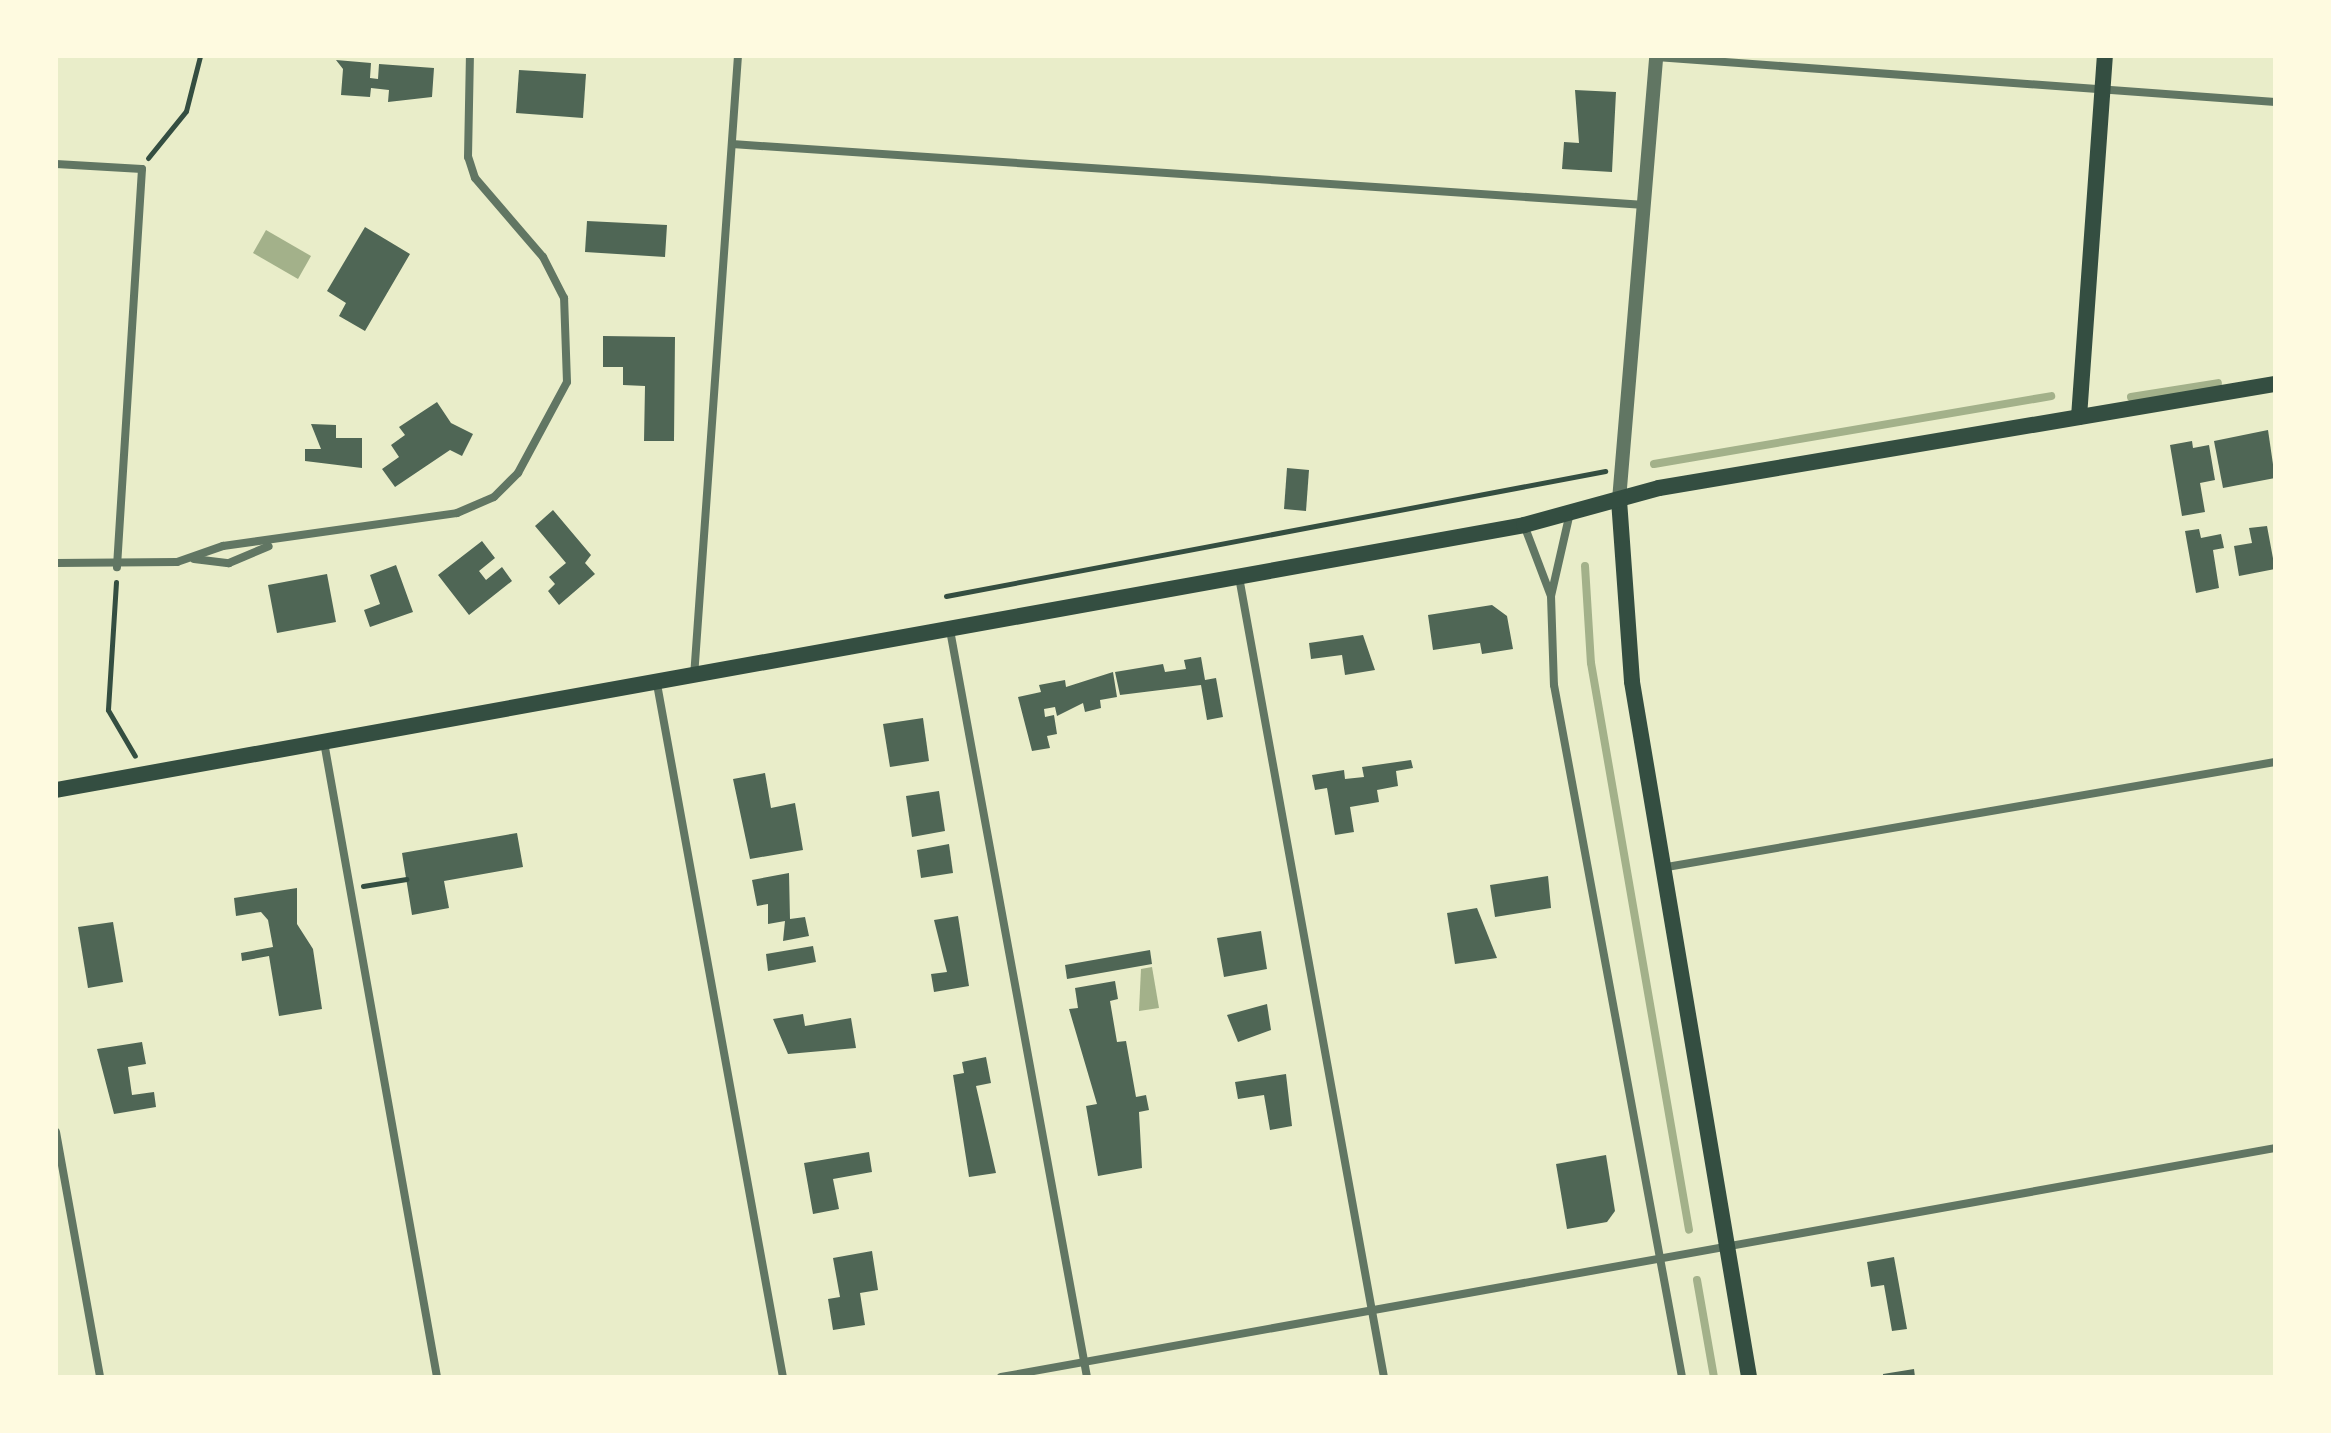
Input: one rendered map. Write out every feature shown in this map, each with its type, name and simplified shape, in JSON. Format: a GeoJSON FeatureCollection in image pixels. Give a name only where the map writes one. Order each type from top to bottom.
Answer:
{"type":"FeatureCollection","features":[{"type":"Feature","properties":{"kind":"main road"},"geometry":{"type":"LineString","coordinates":[[2079,417],[2105,56]]}},
{"type":"Feature","properties":{"kind":"main road"},"geometry":{"type":"LineString","coordinates":[[56,790],[657,684],[1569,517],[1619,500],[2275,384]]}},
{"type":"Feature","properties":{"kind":"main road"},"geometry":{"type":"LineString","coordinates":[[1619,500],[1622,614],[1661,868],[1749,1377]]}},
{"type":"Feature","properties":{"kind":"street"},"geometry":{"type":"LineString","coordinates":[[194,559],[223,546],[273,544],[457,513],[494,497],[518,473],[567,382],[564,298],[543,257],[475,178],[468,157],[470,56]]}},
{"type":"Feature","properties":{"kind":"street"},"geometry":{"type":"LineString","coordinates":[[694,677],[738,56]]}},
{"type":"Feature","properties":{"kind":"street"},"geometry":{"type":"LineString","coordinates":[[1619,500],[1646,205],[1656,56],[2275,102]]}},
{"type":"Feature","properties":{"kind":"street"},"geometry":{"type":"LineString","coordinates":[[732,144],[1646,205]]}},
{"type":"Feature","properties":{"kind":"street"},"geometry":{"type":"LineString","coordinates":[[56,164],[142,169],[117,567]]}},
{"type":"Feature","properties":{"kind":"street"},"geometry":{"type":"LineString","coordinates":[[1569,517],[1551,596],[1554,685],[1682,1377]]}},
{"type":"Feature","properties":{"kind":"street"},"geometry":{"type":"LineString","coordinates":[[1524,525],[1551,596]]}},
{"type":"Feature","properties":{"kind":"street"},"geometry":{"type":"LineString","coordinates":[[56,563],[117,567],[194,559],[229,563],[273,544]]}},
{"type":"Feature","properties":{"kind":"street"},"geometry":{"type":"LineString","coordinates":[[1239,577],[1384,1377]]}},
{"type":"Feature","properties":{"kind":"street"},"geometry":{"type":"LineString","coordinates":[[950,630],[1087,1377]]}},
{"type":"Feature","properties":{"kind":"street"},"geometry":{"type":"LineString","coordinates":[[657,684],[783,1377]]}},
{"type":"Feature","properties":{"kind":"street"},"geometry":{"type":"LineString","coordinates":[[324,742],[437,1377]]}},
{"type":"Feature","properties":{"kind":"street"},"geometry":{"type":"LineString","coordinates":[[1661,868],[2275,762]]}},
{"type":"Feature","properties":{"kind":"street"},"geometry":{"type":"LineString","coordinates":[[56,1132],[100,1377]]}},
{"type":"Feature","properties":{"kind":"street"},"geometry":{"type":"LineString","coordinates":[[1001,1377],[2275,1148]]}},
{"type":"Feature","properties":{"kind":"path"},"geometry":{"type":"LineString","coordinates":[[142,169],[157,140],[186,111],[200,56]]}},
{"type":"Feature","properties":{"kind":"path"},"geometry":{"type":"LineString","coordinates":[[946,596],[1309,530],[1621,468]]}},
{"type":"Feature","properties":{"kind":"path"},"geometry":{"type":"LineString","coordinates":[[117,567],[108,710],[145,774]]}},
{"type":"Feature","properties":{"kind":"path"},"geometry":{"type":"LineString","coordinates":[[350,888],[406,879]]}},
{"type":"Feature","properties":{"kind":"shaded area"},"geometry":{"type":"Polygon","coordinates":[[[266,230],[311,256],[298,279],[253,253],[266,230]]]}},
{"type":"Feature","properties":{"kind":"shaded area"},"geometry":{"type":"Polygon","coordinates":[[[1152,967],[1159,1008],[1139,1011],[1141,969],[1152,967]]]}},
{"type":"Feature","properties":{"kind":"building"},"geometry":{"type":"Polygon","coordinates":[[[336,60],[371,63],[370,78],[378,79],[379,64],[434,68],[432,97],[388,102],[389,90],[371,88],[370,97],[341,95],[343,69],[336,60]]]}},
{"type":"Feature","properties":{"kind":"building"},"geometry":{"type":"Polygon","coordinates":[[[519,70],[586,74],[583,118],[516,113],[519,70]]]}},
{"type":"Feature","properties":{"kind":"building"},"geometry":{"type":"Polygon","coordinates":[[[1575,90],[1616,92],[1612,172],[1562,169],[1564,142],[1579,143],[1575,90]]]}},
{"type":"Feature","properties":{"kind":"building"},"geometry":{"type":"Polygon","coordinates":[[[587,221],[667,225],[665,257],[585,252],[587,221]]]}},
{"type":"Feature","properties":{"kind":"building"},"geometry":{"type":"Polygon","coordinates":[[[365,227],[410,254],[365,331],[339,316],[346,303],[327,291],[365,227]]]}},
{"type":"Feature","properties":{"kind":"building"},"geometry":{"type":"Polygon","coordinates":[[[603,336],[675,337],[674,441],[644,441],[645,386],[623,385],[623,367],[603,367],[603,336]]]}},
{"type":"Feature","properties":{"kind":"building"},"geometry":{"type":"Polygon","coordinates":[[[437,402],[451,423],[473,434],[462,456],[450,450],[395,487],[382,469],[399,457],[391,445],[405,435],[399,427],[437,402]]]}},
{"type":"Feature","properties":{"kind":"building"},"geometry":{"type":"Polygon","coordinates":[[[311,424],[336,425],[336,438],[362,438],[362,468],[305,461],[305,449],[321,449],[311,424]]]}},
{"type":"Feature","properties":{"kind":"building"},"geometry":{"type":"Polygon","coordinates":[[[2268,430],[2275,478],[2223,488],[2214,441],[2268,430]]]}},
{"type":"Feature","properties":{"kind":"building"},"geometry":{"type":"Polygon","coordinates":[[[2192,441],[2193,448],[2209,445],[2215,480],[2200,483],[2205,512],[2182,516],[2170,445],[2192,441]]]}},
{"type":"Feature","properties":{"kind":"building"},"geometry":{"type":"Polygon","coordinates":[[[1287,468],[1309,470],[1306,511],[1284,509],[1287,468]]]}},
{"type":"Feature","properties":{"kind":"building"},"geometry":{"type":"Polygon","coordinates":[[[553,510],[591,555],[585,563],[595,574],[559,605],[548,591],[555,584],[549,577],[566,563],[535,526],[553,510]]]}},
{"type":"Feature","properties":{"kind":"building"},"geometry":{"type":"Polygon","coordinates":[[[2267,526],[2275,569],[2239,576],[2234,546],[2252,543],[2249,528],[2267,526]]]}},
{"type":"Feature","properties":{"kind":"building"},"geometry":{"type":"Polygon","coordinates":[[[2199,529],[2201,538],[2221,534],[2224,548],[2213,550],[2219,588],[2196,593],[2185,531],[2199,529]]]}},
{"type":"Feature","properties":{"kind":"building"},"geometry":{"type":"Polygon","coordinates":[[[482,541],[495,558],[479,571],[486,580],[502,567],[512,581],[469,615],[438,575],[482,541]]]}},
{"type":"Feature","properties":{"kind":"building"},"geometry":{"type":"Polygon","coordinates":[[[396,565],[413,612],[370,627],[364,610],[380,604],[370,575],[396,565]]]}},
{"type":"Feature","properties":{"kind":"building"},"geometry":{"type":"Polygon","coordinates":[[[327,574],[336,622],[277,633],[268,585],[327,574]]]}},
{"type":"Feature","properties":{"kind":"building"},"geometry":{"type":"Polygon","coordinates":[[[1492,605],[1507,616],[1513,649],[1482,654],[1480,643],[1433,650],[1428,615],[1492,605]]]}},
{"type":"Feature","properties":{"kind":"building"},"geometry":{"type":"Polygon","coordinates":[[[1363,635],[1375,670],[1345,675],[1342,655],[1311,659],[1309,643],[1363,635]]]}},
{"type":"Feature","properties":{"kind":"building"},"geometry":{"type":"Polygon","coordinates":[[[1201,657],[1205,680],[1216,678],[1223,717],[1207,720],[1201,685],[1120,695],[1115,672],[1163,664],[1165,672],[1186,669],[1184,660],[1201,657]]]}},
{"type":"Feature","properties":{"kind":"building"},"geometry":{"type":"Polygon","coordinates":[[[1113,672],[1117,697],[1100,700],[1101,708],[1085,712],[1083,703],[1057,716],[1055,707],[1044,709],[1045,717],[1054,715],[1057,734],[1047,736],[1050,748],[1032,751],[1018,697],[1041,692],[1039,685],[1065,680],[1066,687],[1113,672]]]}},
{"type":"Feature","properties":{"kind":"building"},"geometry":{"type":"Polygon","coordinates":[[[923,718],[929,761],[890,767],[883,724],[923,718]]]}},
{"type":"Feature","properties":{"kind":"building"},"geometry":{"type":"Polygon","coordinates":[[[1411,760],[1413,768],[1396,771],[1398,786],[1377,790],[1379,802],[1350,807],[1354,832],[1335,835],[1327,788],[1315,790],[1312,775],[1344,770],[1345,779],[1364,777],[1362,767],[1411,760]]]}},
{"type":"Feature","properties":{"kind":"building"},"geometry":{"type":"Polygon","coordinates":[[[765,773],[771,808],[795,803],[803,850],[750,859],[733,779],[765,773]]]}},
{"type":"Feature","properties":{"kind":"building"},"geometry":{"type":"Polygon","coordinates":[[[939,791],[945,831],[912,837],[906,796],[939,791]]]}},
{"type":"Feature","properties":{"kind":"building"},"geometry":{"type":"Polygon","coordinates":[[[517,833],[523,867],[444,881],[449,908],[412,915],[402,853],[517,833]]]}},
{"type":"Feature","properties":{"kind":"building"},"geometry":{"type":"Polygon","coordinates":[[[949,844],[953,873],[921,878],[917,850],[949,844]]]}},
{"type":"Feature","properties":{"kind":"building"},"geometry":{"type":"Polygon","coordinates":[[[789,873],[790,919],[805,917],[809,936],[783,941],[785,921],[768,924],[768,904],[757,906],[752,880],[789,873]]]}},
{"type":"Feature","properties":{"kind":"building"},"geometry":{"type":"Polygon","coordinates":[[[1548,876],[1551,908],[1495,917],[1490,885],[1548,876]]]}},
{"type":"Feature","properties":{"kind":"building"},"geometry":{"type":"Polygon","coordinates":[[[297,888],[297,924],[313,949],[322,1009],[279,1016],[269,956],[242,961],[241,953],[273,947],[268,920],[261,912],[236,916],[234,898],[297,888]]]}},
{"type":"Feature","properties":{"kind":"building"},"geometry":{"type":"Polygon","coordinates":[[[1477,908],[1497,958],[1455,964],[1447,913],[1477,908]]]}},
{"type":"Feature","properties":{"kind":"building"},"geometry":{"type":"Polygon","coordinates":[[[958,916],[969,986],[934,992],[931,974],[947,972],[934,920],[958,916]]]}},
{"type":"Feature","properties":{"kind":"building"},"geometry":{"type":"Polygon","coordinates":[[[113,922],[123,982],[88,988],[78,927],[113,922]]]}},
{"type":"Feature","properties":{"kind":"building"},"geometry":{"type":"Polygon","coordinates":[[[1261,931],[1267,969],[1224,977],[1217,938],[1261,931]]]}},
{"type":"Feature","properties":{"kind":"building"},"geometry":{"type":"Polygon","coordinates":[[[813,946],[816,962],[768,971],[766,954],[813,946]]]}},
{"type":"Feature","properties":{"kind":"building"},"geometry":{"type":"Polygon","coordinates":[[[1150,950],[1152,964],[1067,979],[1065,965],[1150,950]]]}},
{"type":"Feature","properties":{"kind":"building"},"geometry":{"type":"Polygon","coordinates":[[[1115,981],[1118,999],[1110,1001],[1117,1042],[1126,1041],[1136,1097],[1146,1095],[1149,1110],[1139,1112],[1142,1168],[1098,1176],[1086,1106],[1097,1104],[1069,1009],[1078,1008],[1075,988],[1115,981]]]}},
{"type":"Feature","properties":{"kind":"building"},"geometry":{"type":"Polygon","coordinates":[[[1267,1004],[1271,1030],[1238,1042],[1227,1015],[1267,1004]]]}},
{"type":"Feature","properties":{"kind":"building"},"geometry":{"type":"Polygon","coordinates":[[[803,1014],[805,1026],[851,1018],[856,1048],[788,1054],[773,1019],[803,1014]]]}},
{"type":"Feature","properties":{"kind":"building"},"geometry":{"type":"Polygon","coordinates":[[[142,1042],[146,1064],[128,1067],[132,1095],[154,1092],[156,1107],[114,1114],[97,1049],[142,1042]]]}},
{"type":"Feature","properties":{"kind":"building"},"geometry":{"type":"Polygon","coordinates":[[[986,1057],[991,1083],[976,1086],[996,1173],[969,1177],[953,1075],[964,1073],[962,1062],[986,1057]]]}},
{"type":"Feature","properties":{"kind":"building"},"geometry":{"type":"Polygon","coordinates":[[[1286,1074],[1292,1126],[1270,1130],[1264,1095],[1238,1099],[1235,1082],[1286,1074]]]}},
{"type":"Feature","properties":{"kind":"building"},"geometry":{"type":"Polygon","coordinates":[[[869,1152],[872,1172],[833,1179],[839,1209],[813,1214],[804,1163],[869,1152]]]}},
{"type":"Feature","properties":{"kind":"building"},"geometry":{"type":"Polygon","coordinates":[[[1606,1155],[1615,1211],[1607,1222],[1567,1229],[1556,1164],[1606,1155]]]}},
{"type":"Feature","properties":{"kind":"building"},"geometry":{"type":"Polygon","coordinates":[[[872,1251],[878,1290],[860,1293],[865,1325],[833,1330],[828,1299],[840,1297],[833,1258],[872,1251]]]}},
{"type":"Feature","properties":{"kind":"building"},"geometry":{"type":"Polygon","coordinates":[[[1894,1257],[1907,1329],[1892,1331],[1884,1285],[1871,1287],[1867,1262],[1894,1257]]]}},
{"type":"Feature","properties":{"kind":"building"},"geometry":{"type":"Polygon","coordinates":[[[1914,1369],[1915,1377],[1883,1377],[1883,1374],[1914,1369]]]}},
{"type":"Feature","properties":{"kind":"waterway"},"geometry":{"type":"LineString","coordinates":[[2131,397],[2218,383]]}},
{"type":"Feature","properties":{"kind":"waterway"},"geometry":{"type":"LineString","coordinates":[[1654,464],[2051,396]]}},
{"type":"Feature","properties":{"kind":"waterway"},"geometry":{"type":"LineString","coordinates":[[1585,566],[1591,663],[1689,1230]]}},
{"type":"Feature","properties":{"kind":"waterway"},"geometry":{"type":"LineString","coordinates":[[1697,1280],[1714,1377]]}}]}
